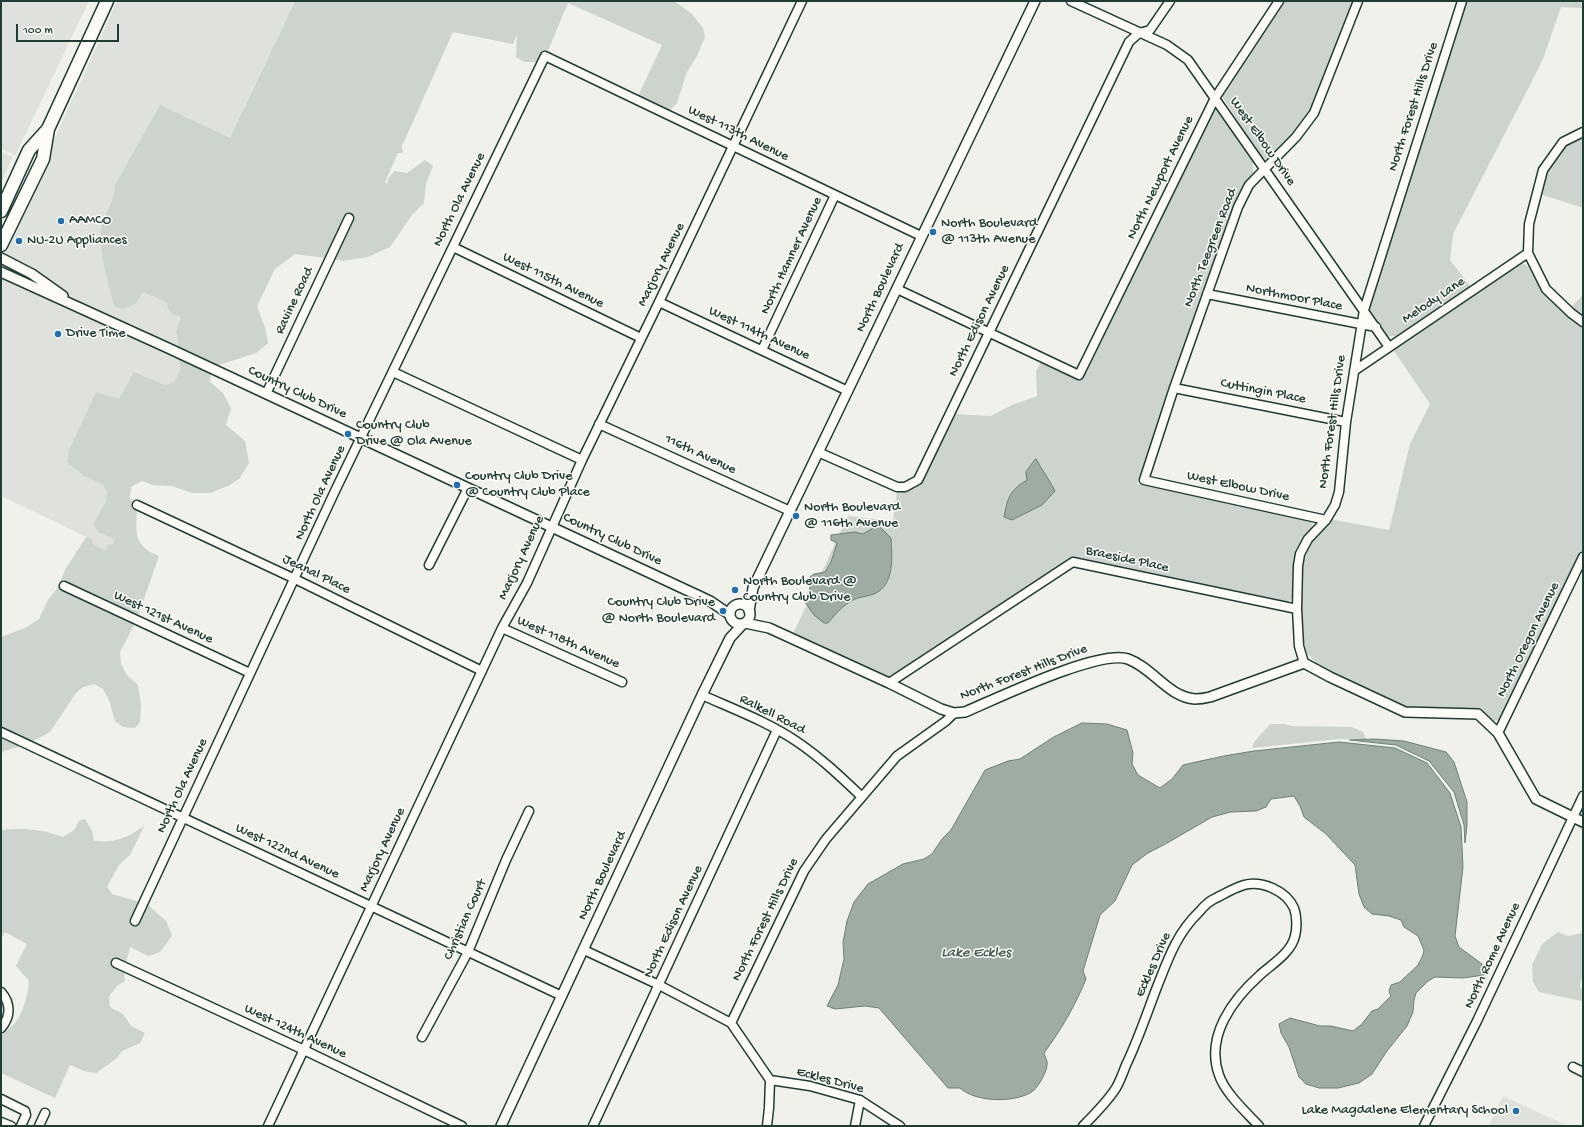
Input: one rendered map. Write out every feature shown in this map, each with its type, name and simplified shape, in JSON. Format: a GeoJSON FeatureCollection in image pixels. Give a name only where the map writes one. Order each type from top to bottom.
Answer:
{"type":"FeatureCollection","features":[{"type":"Feature","properties":{"kind":"main road"},"geometry":{"type":"LineString","coordinates":[[1,244],[43,159],[48,129],[107,1]]}},
{"type":"Feature","properties":{"kind":"main road"},"geometry":{"type":"LineString","coordinates":[[1,211],[29,150],[48,129]]}},
{"type":"Feature","properties":{"kind":"street","name":"Marjory Avenue"},"geometry":{"type":"LineString","coordinates":[[268,1126],[502,628],[526,583],[599,424],[659,302],[802,1]]}},
{"type":"Feature","properties":{"kind":"street","name":"North Boulevard"},"geometry":{"type":"LineString","coordinates":[[750,612],[753,588],[1035,1]]}},
{"type":"Feature","properties":{"kind":"street","name":"West Elbow Drive"},"geometry":{"type":"LineString","coordinates":[[1071,1],[1167,45],[1188,60],[1389,347]]}},
{"type":"Feature","properties":{"kind":"street","name":"North Edison Avenue"},"geometry":{"type":"LineString","coordinates":[[818,452],[897,487],[905,487],[918,480],[1129,42],[1139,33],[1150,30],[1170,1]]}},
{"type":"Feature","properties":{"kind":"street","name":"North Newport Avenue"},"geometry":{"type":"LineString","coordinates":[[989,333],[1079,375],[1215,98],[1279,1]]}},
{"type":"Feature","properties":{"kind":"street","name":"North Teegreen Road"},"geometry":{"type":"LineString","coordinates":[[1144,480],[1174,388],[1238,207],[1249,185],[1296,137],[1314,112],[1358,1]]}},
{"type":"Feature","properties":{"kind":"street","name":"North Forest Hills Drive"},"geometry":{"type":"LineString","coordinates":[[731,1022],[804,871],[826,839],[897,756],[946,721],[954,713],[965,712],[1060,672],[1113,657],[1127,659],[1143,666],[1169,689],[1184,697],[1195,699],[1210,697],[1304,663],[1299,646],[1297,609],[1298,566],[1300,554],[1308,539],[1326,520],[1335,505],[1339,492],[1346,422],[1364,310],[1462,1]]}},
{"type":"Feature","properties":{"kind":"street","name":"West 113th Avenue"},"geometry":{"type":"LineString","coordinates":[[545,56],[921,236]]}},
{"type":"Feature","properties":{"kind":"street","name":"North Ola Avenue"},"geometry":{"type":"LineString","coordinates":[[135,921],[335,491],[545,56]]}},
{"type":"Feature","properties":{"kind":"street"},"geometry":{"type":"LineString","coordinates":[[1583,132],[1563,142],[1543,170],[1529,224],[1528,253],[1546,289],[1571,314],[1583,322]]}},
{"type":"Feature","properties":{"kind":"street","name":"North Hamner Avenue"},"geometry":{"type":"LineString","coordinates":[[762,350],[835,195]]}},
{"type":"Feature","properties":{"kind":"street","name":"Ravine Road"},"geometry":{"type":"LineString","coordinates":[[266,394],[349,218]]}},
{"type":"Feature","properties":{"kind":"street","name":"West 115th Avenue"},"geometry":{"type":"LineString","coordinates":[[452,247],[641,338]]}},
{"type":"Feature","properties":{"kind":"street","name":"Melody Lane"},"geometry":{"type":"LineString","coordinates":[[1354,371],[1528,253]]}},
{"type":"Feature","properties":{"kind":"street"},"geometry":{"type":"LineString","coordinates":[[1,258],[32,274],[79,307]]}},
{"type":"Feature","properties":{"kind":"street","name":"Country Club Drive"},"geometry":{"type":"LineString","coordinates":[[1,272],[710,601],[730,617]]}},
{"type":"Feature","properties":{"kind":"street"},"geometry":{"type":"LineString","coordinates":[[896,289],[989,333]]}},
{"type":"Feature","properties":{"kind":"street","name":"Northmoor Place"},"geometry":{"type":"LineString","coordinates":[[1207,294],[1376,327]]}},
{"type":"Feature","properties":{"kind":"street","name":"West 114th Avenue"},"geometry":{"type":"LineString","coordinates":[[659,302],[848,391]]}},
{"type":"Feature","properties":{"kind":"street"},"geometry":{"type":"LineString","coordinates":[[393,372],[582,460]]}},
{"type":"Feature","properties":{"kind":"street","name":"Cuttingin Place"},"geometry":{"type":"LineString","coordinates":[[1174,388],[1346,422]]}},
{"type":"Feature","properties":{"kind":"street","name":"116th Avenue"},"geometry":{"type":"LineString","coordinates":[[599,424],[790,511]]}},
{"type":"Feature","properties":{"kind":"street","name":"West Elbow Drive"},"geometry":{"type":"LineString","coordinates":[[1144,480],[1326,520]]}},
{"type":"Feature","properties":{"kind":"street"},"geometry":{"type":"LineString","coordinates":[[430,565],[468,488]]}},
{"type":"Feature","properties":{"kind":"street","name":"Jeanal Place"},"geometry":{"type":"LineString","coordinates":[[137,505],[295,579],[482,671]]}},
{"type":"Feature","properties":{"kind":"street","name":"North Oregon Avenue"},"geometry":{"type":"LineString","coordinates":[[1498,734],[1583,557]]}},
{"type":"Feature","properties":{"kind":"street","name":"Braeside Place"},"geometry":{"type":"LineString","coordinates":[[889,683],[1073,562],[1297,609]]}},
{"type":"Feature","properties":{"kind":"street","name":"West 121st Avenue"},"geometry":{"type":"LineString","coordinates":[[64,586],[250,673]]}},
{"type":"Feature","properties":{"kind":"street","name":"North Boulevard"},"geometry":{"type":"LineString","coordinates":[[736,605],[753,588]]}},
{"type":"Feature","properties":{"kind":"street","name":"Country Club Drive"},"geometry":{"type":"LineString","coordinates":[[710,601],[736,605]]}},
{"type":"Feature","properties":{"kind":"street"},"geometry":{"type":"LineString","coordinates":[[769,628],[736,624],[730,617],[730,611],[736,605],[746,606],[750,612],[769,628],[889,683],[940,709],[954,713]]}},
{"type":"Feature","properties":{"kind":"street"},"geometry":{"type":"LineString","coordinates":[[744,624],[749,619],[750,612]]}},
{"type":"Feature","properties":{"kind":"street","name":"North Boulevard"},"geometry":{"type":"LineString","coordinates":[[730,617],[730,638]]}},
{"type":"Feature","properties":{"kind":"street","name":"North Boulevard"},"geometry":{"type":"LineString","coordinates":[[501,1126],[702,695],[730,638],[744,624]]}},
{"type":"Feature","properties":{"kind":"street","name":"West 118th Avenue"},"geometry":{"type":"LineString","coordinates":[[502,628],[622,682]]}},
{"type":"Feature","properties":{"kind":"street"},"geometry":{"type":"LineString","coordinates":[[1304,663],[1330,677],[1405,712],[1478,714],[1498,734],[1536,799],[1583,822]]}},
{"type":"Feature","properties":{"kind":"street","name":"Ralkell Road"},"geometry":{"type":"LineString","coordinates":[[702,695],[778,730],[821,758],[862,797]]}},
{"type":"Feature","properties":{"kind":"street","name":"North Edison Avenue"},"geometry":{"type":"LineString","coordinates":[[593,1126],[778,730]]}},
{"type":"Feature","properties":{"kind":"street","name":"West 122nd Avenue"},"geometry":{"type":"LineString","coordinates":[[1,732],[562,996]]}},
{"type":"Feature","properties":{"kind":"street","name":"North Rome Avenue"},"geometry":{"type":"LineString","coordinates":[[1424,1126],[1477,1021],[1583,796]]}},
{"type":"Feature","properties":{"kind":"street","name":"Christian Court"},"geometry":{"type":"LineString","coordinates":[[422,1037],[468,952],[506,860],[529,811]]}},
{"type":"Feature","properties":{"kind":"street","name":"Eckles Drive"},"geometry":{"type":"LineString","coordinates":[[1084,1126],[1105,1103],[1116,1087],[1131,1054],[1171,950],[1188,922],[1209,901],[1244,885],[1255,884],[1266,885],[1278,891],[1288,900],[1294,908],[1296,919],[1295,936],[1289,949],[1247,986],[1231,1006],[1220,1029],[1214,1054],[1219,1076],[1222,1081],[1229,1092],[1259,1126]]}},
{"type":"Feature","properties":{"kind":"street"},"geometry":{"type":"LineString","coordinates":[[584,950],[659,985],[731,1022],[770,1080],[767,1126]]}},
{"type":"Feature","properties":{"kind":"street","name":"West 124th Avenue"},"geometry":{"type":"LineString","coordinates":[[116,963],[304,1050],[462,1126]]}},
{"type":"Feature","properties":{"kind":"street"},"geometry":{"type":"LineString","coordinates":[[1,992],[7,998],[5,1009],[8,1017],[1,1028]]}},
{"type":"Feature","properties":{"kind":"street"},"geometry":{"type":"LineString","coordinates":[[1573,1067],[1583,1072]]}},
{"type":"Feature","properties":{"kind":"street","name":"Eckles Drive"},"geometry":{"type":"LineString","coordinates":[[770,1080],[810,1086],[860,1100],[900,1126]]}},
{"type":"Feature","properties":{"kind":"street"},"geometry":{"type":"LineString","coordinates":[[1,1099],[25,1111],[26,1115],[21,1126]]}},
{"type":"Feature","properties":{"kind":"street"},"geometry":{"type":"LineString","coordinates":[[855,1126],[860,1100]]}},
{"type":"Feature","properties":{"kind":"street"},"geometry":{"type":"LineString","coordinates":[[39,1126],[45,1113]]}},
{"type":"Feature","properties":{"kind":"street"},"geometry":{"type":"LineString","coordinates":[[1,1122],[11,1126]]}},
{"type":"Feature","properties":{"kind":"shaded area"},"geometry":{"type":"Polygon","coordinates":[[[1,1],[89,1],[15,156],[1,148],[1,1]]]}},
{"type":"Feature","properties":{"kind":"shaded area"},"geometry":{"type":"Polygon","coordinates":[[[117,1],[295,1],[243,110],[247,123],[230,140],[117,191],[102,227],[101,240],[144,291],[156,281],[181,317],[176,331],[178,341],[177,348],[80,304],[45,278],[46,275],[2,254],[117,1]]]}},
{"type":"Feature","properties":{"kind":"shaded area"},"geometry":{"type":"Polygon","coordinates":[[[295,1],[674,1],[692,14],[703,28],[705,37],[697,56],[687,72],[677,103],[669,111],[638,96],[662,45],[568,3],[547,53],[543,51],[538,62],[524,62],[516,57],[517,34],[513,44],[453,32],[402,146],[403,153],[398,153],[385,182],[387,184],[388,179],[394,171],[407,173],[425,160],[433,166],[426,184],[424,203],[412,215],[390,247],[368,257],[343,261],[333,259],[353,217],[347,213],[326,258],[295,254],[275,269],[257,306],[265,328],[268,343],[256,353],[216,366],[177,348],[178,341],[176,331],[181,317],[172,314],[167,306],[168,303],[143,292],[135,304],[122,309],[114,306],[102,255],[102,226],[114,196],[115,185],[160,105],[230,138],[295,1]]]}},
{"type":"Feature","properties":{"kind":"shaded area"},"geometry":{"type":"Polygon","coordinates":[[[1282,1],[1355,1],[1312,108],[1295,133],[1272,157],[1265,159],[1261,158],[1222,96],[1223,90],[1282,1]]]}},
{"type":"Feature","properties":{"kind":"shaded area"},"geometry":{"type":"Polygon","coordinates":[[[1465,1],[1581,1],[1582,8],[1561,7],[1543,59],[1453,234],[1450,260],[1471,287],[1396,336],[1385,336],[1368,308],[1465,1]]]}},
{"type":"Feature","properties":{"kind":"shaded area"},"geometry":{"type":"Polygon","coordinates":[[[1218,108],[1253,160],[1253,173],[1248,181],[1137,484],[1310,520],[1312,527],[1296,555],[1293,597],[1290,601],[1279,602],[1082,560],[1062,565],[890,679],[793,634],[848,516],[893,521],[897,491],[910,489],[917,484],[954,414],[991,416],[1012,405],[1037,396],[1036,371],[1041,362],[1078,378],[1087,372],[1211,113],[1213,109],[1218,108]]]}},
{"type":"Feature","properties":{"kind":"shaded area"},"geometry":{"type":"Polygon","coordinates":[[[1583,136],[1583,208],[1540,194],[1547,174],[1558,155],[1567,145],[1583,136]]]}},
{"type":"Feature","properties":{"kind":"shaded area"},"geometry":{"type":"Polygon","coordinates":[[[1,152],[13,157],[1,182],[1,152]]]}},
{"type":"Feature","properties":{"kind":"shaded area"},"geometry":{"type":"Polygon","coordinates":[[[1518,263],[1525,264],[1537,281],[1583,325],[1583,550],[1504,717],[1495,721],[1483,713],[1471,708],[1418,709],[1403,707],[1326,672],[1307,653],[1301,619],[1300,591],[1303,561],[1307,546],[1329,519],[1389,530],[1410,444],[1430,404],[1392,348],[1518,263]]]}},
{"type":"Feature","properties":{"kind":"shaded area"},"geometry":{"type":"Polygon","coordinates":[[[1,277],[176,356],[181,368],[174,382],[165,385],[142,376],[119,399],[76,436],[69,450],[76,470],[84,476],[102,484],[107,491],[106,501],[93,524],[98,532],[114,539],[113,544],[106,550],[93,544],[91,539],[1,496],[1,277]]]}},
{"type":"Feature","properties":{"kind":"shaded area"},"geometry":{"type":"Polygon","coordinates":[[[1583,295],[1583,318],[1570,308],[1583,295]]]}},
{"type":"Feature","properties":{"kind":"shaded area"},"geometry":{"type":"Polygon","coordinates":[[[176,356],[211,373],[210,382],[223,393],[231,408],[226,425],[245,441],[249,463],[240,478],[228,486],[210,493],[192,493],[172,486],[152,485],[142,481],[131,487],[130,498],[134,503],[132,507],[137,509],[136,526],[140,543],[144,548],[159,556],[138,616],[63,581],[60,588],[135,623],[120,652],[121,664],[127,675],[138,685],[141,705],[140,722],[135,728],[123,727],[115,721],[109,700],[103,689],[94,684],[83,687],[76,693],[50,732],[31,742],[1,728],[1,637],[25,628],[39,619],[48,600],[57,589],[65,570],[86,537],[91,539],[93,544],[106,550],[108,545],[113,544],[114,539],[98,532],[93,524],[106,501],[107,491],[102,484],[84,476],[67,462],[69,450],[96,392],[119,399],[134,372],[165,385],[174,382],[181,368],[176,356]]]}},
{"type":"Feature","properties":{"kind":"shaded area"},"geometry":{"type":"Polygon","coordinates":[[[1270,724],[1284,724],[1291,726],[1352,727],[1363,732],[1366,739],[1339,739],[1252,748],[1254,742],[1270,724]]]}},
{"type":"Feature","properties":{"kind":"shaded area"},"geometry":{"type":"Polygon","coordinates":[[[1,737],[21,746],[4,751],[1,754],[1,737]]]}},
{"type":"Feature","properties":{"kind":"shaded area"},"geometry":{"type":"Polygon","coordinates":[[[85,819],[92,831],[94,841],[120,839],[132,834],[144,826],[130,855],[119,865],[107,887],[112,894],[140,902],[130,924],[137,926],[147,904],[166,921],[172,936],[160,952],[148,956],[130,947],[126,963],[114,958],[111,965],[124,971],[125,981],[117,986],[109,996],[110,1007],[123,1014],[131,1026],[145,1033],[140,1043],[122,1051],[116,1059],[96,1073],[84,1071],[70,1065],[55,1098],[1,1073],[1,1033],[12,1026],[19,1017],[26,999],[29,981],[16,966],[27,944],[5,932],[1,939],[1,830],[32,830],[47,832],[63,837],[74,830],[79,821],[85,819]]]}},
{"type":"Feature","properties":{"kind":"shaded area"},"geometry":{"type":"Polygon","coordinates":[[[1558,932],[1568,936],[1583,933],[1583,972],[1580,986],[1583,992],[1582,1001],[1539,992],[1533,982],[1532,965],[1542,944],[1558,932]]]}},
{"type":"Feature","properties":{"kind":"shaded area","name":"Lake Magdalene Elementary School"},"geometry":{"type":"Polygon","coordinates":[[[1503,1096],[1568,1126],[1489,1126],[1503,1096]]]}},
{"type":"Feature","properties":{"kind":"water"},"geometry":{"type":"Polygon","coordinates":[[[1036,459],[1055,491],[1042,505],[1012,520],[1004,517],[1010,495],[1016,488],[1027,480],[1026,472],[1036,459]]]}},
{"type":"Feature","properties":{"kind":"water"},"geometry":{"type":"Polygon","coordinates":[[[880,527],[891,538],[892,562],[886,584],[881,590],[874,594],[851,601],[845,605],[828,623],[824,623],[814,615],[805,602],[810,588],[810,577],[814,574],[825,572],[831,562],[837,543],[831,540],[831,535],[855,532],[863,534],[873,528],[880,527]]]}},
{"type":"Feature","properties":{"kind":"water","name":"Lake Eckles"},"geometry":{"type":"Polygon","coordinates":[[[1082,723],[1107,724],[1127,730],[1133,753],[1132,764],[1138,775],[1160,788],[1172,779],[1183,765],[1254,751],[1339,742],[1395,748],[1427,763],[1450,793],[1461,827],[1463,867],[1455,936],[1459,947],[1482,964],[1484,975],[1463,978],[1435,977],[1428,981],[1416,993],[1413,1012],[1407,1026],[1387,1051],[1372,1074],[1359,1083],[1338,1088],[1319,1088],[1306,1084],[1299,1077],[1289,1047],[1281,1033],[1279,1024],[1290,1018],[1320,1026],[1331,1026],[1353,1031],[1361,1025],[1372,1011],[1378,1009],[1391,996],[1389,991],[1391,985],[1400,982],[1418,965],[1424,950],[1418,936],[1404,927],[1401,920],[1389,916],[1372,914],[1364,907],[1359,894],[1355,865],[1326,834],[1304,817],[1294,796],[1271,799],[1266,807],[1256,811],[1231,812],[1212,817],[1148,853],[1132,865],[1115,901],[1100,915],[1083,971],[1086,979],[1067,1018],[1044,1053],[1047,1060],[1047,1068],[1038,1085],[1030,1093],[1004,1100],[994,1100],[975,1096],[960,1088],[948,1088],[879,1008],[865,1006],[835,1009],[827,1006],[838,985],[844,959],[843,942],[847,921],[854,902],[868,884],[903,864],[924,859],[932,854],[942,839],[951,830],[985,770],[1008,761],[1020,759],[1052,738],[1082,723]]]}},
{"type":"Feature","properties":{"kind":"water"},"geometry":{"type":"Polygon","coordinates":[[[1375,739],[1404,741],[1446,752],[1454,762],[1467,802],[1465,843],[1464,825],[1454,792],[1429,761],[1396,745],[1350,740],[1375,739]]]}},
{"type":"Feature","properties":{"kind":"place","name":"AAMCO"},"geometry":{"type":"Point","coordinates":[61,221]}},
{"type":"Feature","properties":{"kind":"place","name":"North Boulevard @ 113th Avenue"},"geometry":{"type":"Point","coordinates":[933,232]}},
{"type":"Feature","properties":{"kind":"place","name":"NU-2U Appliances"},"geometry":{"type":"Point","coordinates":[19,241]}},
{"type":"Feature","properties":{"kind":"place","name":"Drive Time"},"geometry":{"type":"Point","coordinates":[58,334]}},
{"type":"Feature","properties":{"kind":"place","name":"Country Club Drive @ Ola Avenue"},"geometry":{"type":"Point","coordinates":[348,434]}},
{"type":"Feature","properties":{"kind":"place","name":"Country Club Drive @ Country Club Place"},"geometry":{"type":"Point","coordinates":[457,485]}},
{"type":"Feature","properties":{"kind":"place","name":"North Boulevard @ 116th Avenue"},"geometry":{"type":"Point","coordinates":[796,516]}},
{"type":"Feature","properties":{"kind":"place","name":"North Boulevard @ Country Club Drive"},"geometry":{"type":"Point","coordinates":[735,590]}},
{"type":"Feature","properties":{"kind":"place","name":"Country Club Drive @ North Boulevard"},"geometry":{"type":"Point","coordinates":[723,611]}},
{"type":"Feature","properties":{"kind":"place","name":"Lake Magdalene Elementary School"},"geometry":{"type":"Point","coordinates":[1516,1111]}}]}
